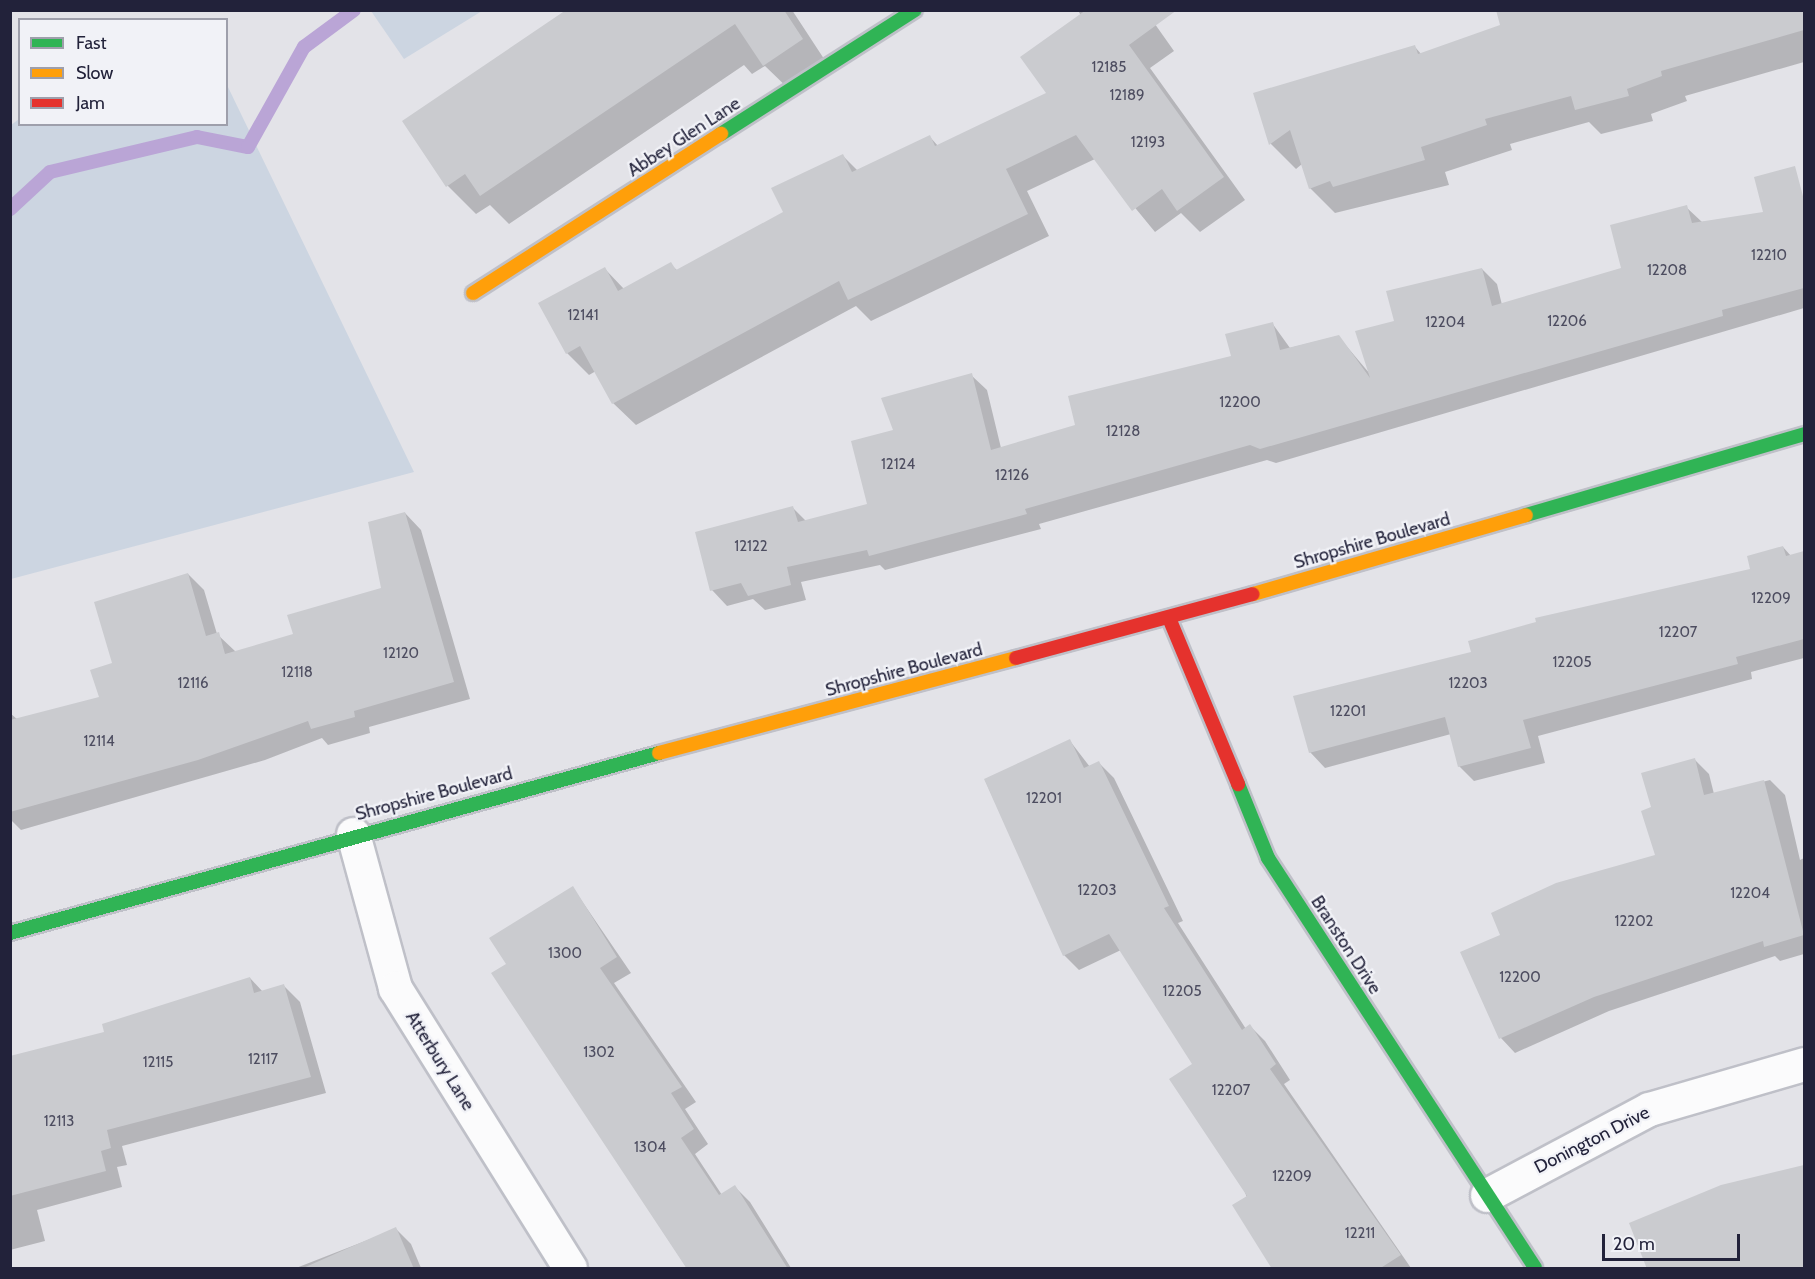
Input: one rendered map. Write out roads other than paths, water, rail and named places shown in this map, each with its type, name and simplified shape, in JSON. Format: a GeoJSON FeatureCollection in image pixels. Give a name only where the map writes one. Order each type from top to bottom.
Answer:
{"type":"FeatureCollection","features":[{"type":"Feature","properties":{"kind":"street","name":"Abbey Glen Lane"},"geometry":{"type":"LineString","coordinates":[[473,293],[915,10]]}},
{"type":"Feature","properties":{"kind":"street","name":"Shropshire Boulevard"},"geometry":{"type":"LineString","coordinates":[[10,933],[353,834],[1169,618],[1804,434]]}},
{"type":"Feature","properties":{"kind":"street","name":"Branston Drive"},"geometry":{"type":"LineString","coordinates":[[1169,618],[1268,858],[1535,1269]]}},
{"type":"Feature","properties":{"kind":"street","name":"Atterbury Lane"},"geometry":{"type":"LineString","coordinates":[[353,834],[395,988],[570,1269]]}},
{"type":"Feature","properties":{"kind":"street","name":"Donington Drive"},"geometry":{"type":"LineString","coordinates":[[1487,1195],[1649,1109],[1804,1064]]}},
{"type":"Feature","properties":{"kind":"waterway"},"geometry":{"type":"LineString","coordinates":[[10,209],[50,172],[197,137],[248,147],[304,47],[354,10]]}}]}
